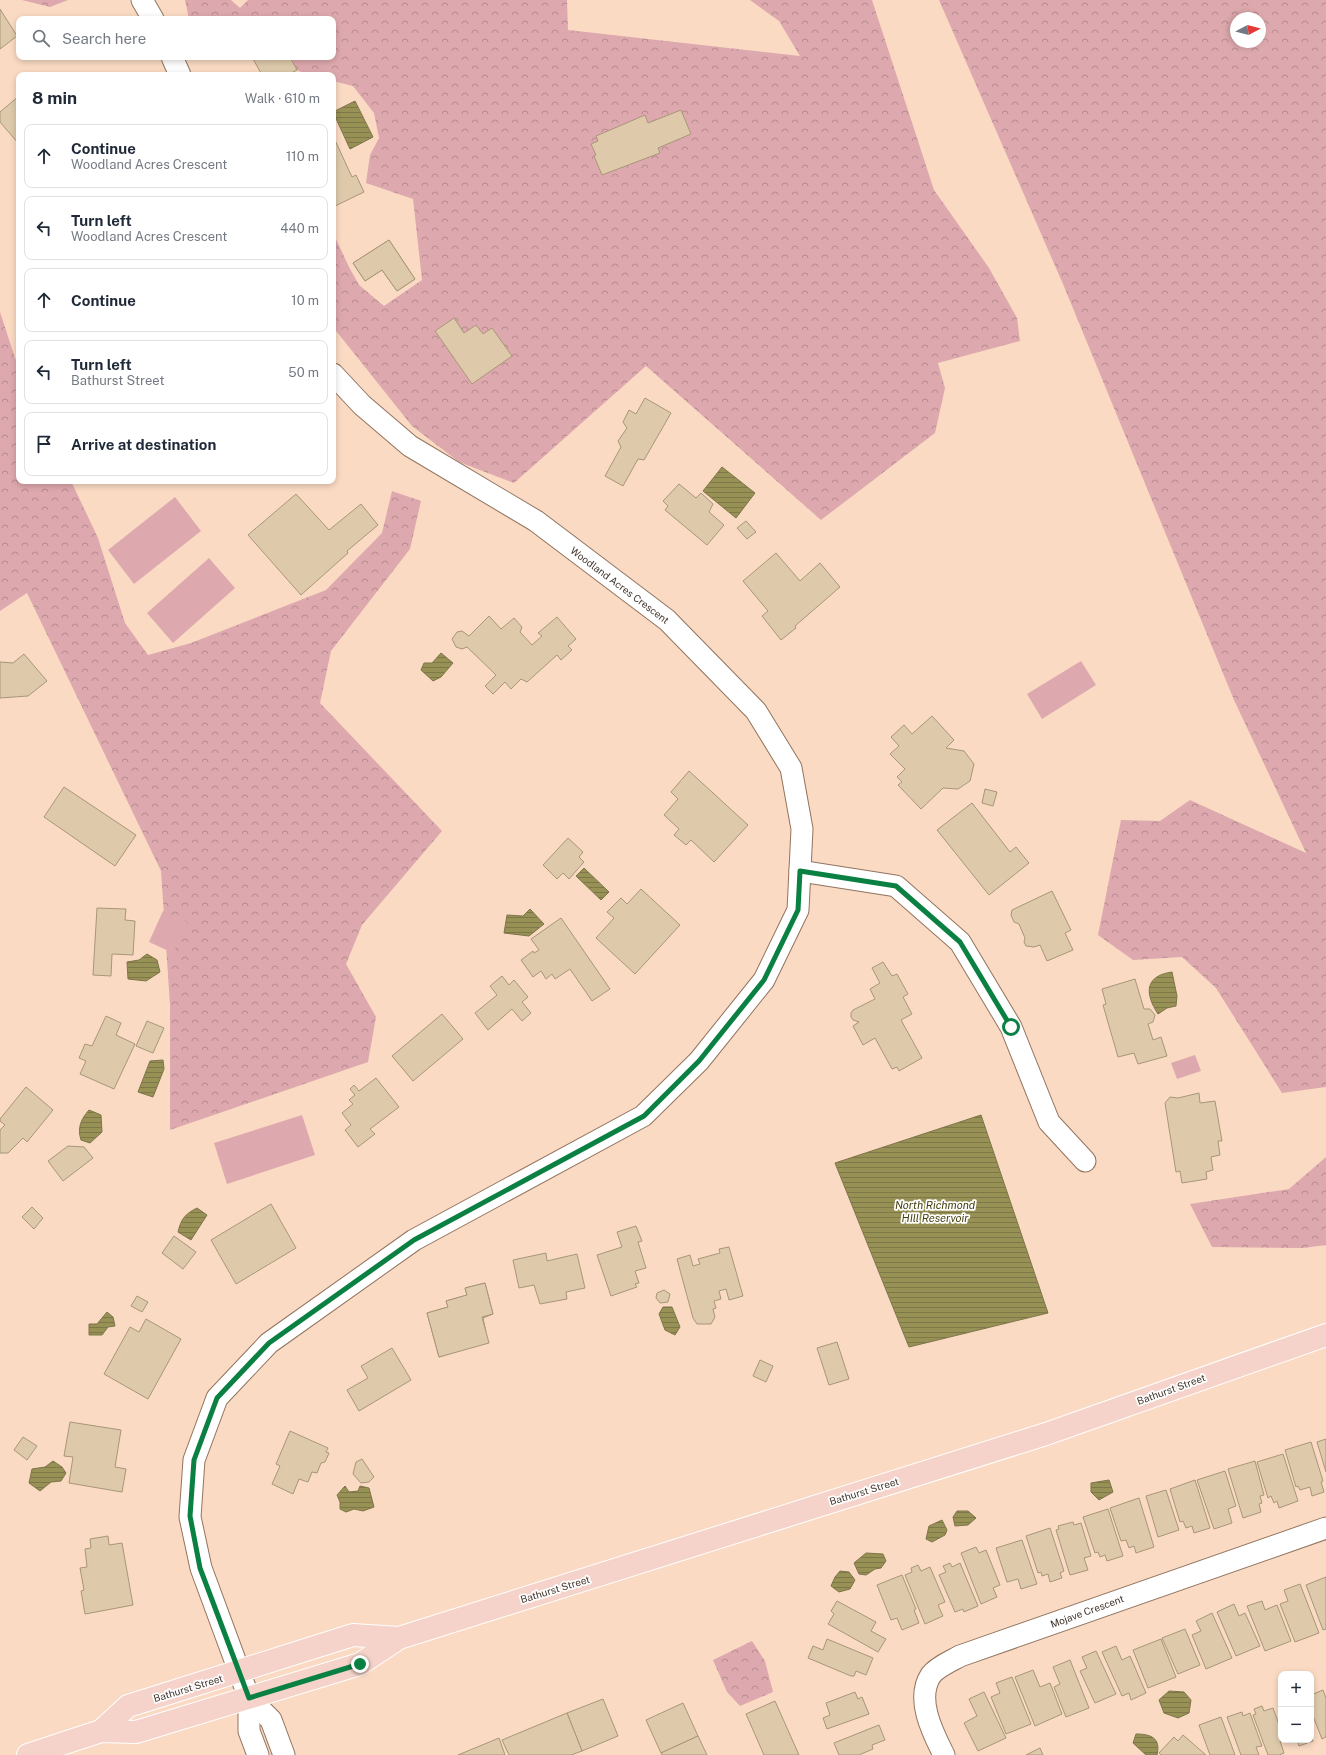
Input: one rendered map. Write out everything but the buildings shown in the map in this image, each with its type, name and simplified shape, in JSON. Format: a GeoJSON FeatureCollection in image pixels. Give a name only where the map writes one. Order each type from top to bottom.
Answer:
{"type":"FeatureCollection","features":[{"type":"Feature","properties":{"kind":"main road","name":"Bathurst Street"},"geometry":{"type":"LineString","coordinates":[[28,1755],[101,1731],[136,1732],[360,1664],[399,1638],[1046,1434],[1326,1335]]}},
{"type":"Feature","properties":{"kind":"main road","name":"Bathurst Street"},"geometry":{"type":"LineString","coordinates":[[101,1731],[128,1706],[353,1635],[399,1638]]}},
{"type":"Feature","properties":{"kind":"street"},"geometry":{"type":"LineString","coordinates":[[142,0],[151,16]]}},
{"type":"Feature","properties":{"kind":"street"},"geometry":{"type":"LineString","coordinates":[[173,60],[179,72]]}},
{"type":"Feature","properties":{"kind":"street","name":"Woodland Acres Crescent"},"geometry":{"type":"LineString","coordinates":[[249,1698],[200,1568],[190,1516],[194,1460],[217,1398],[269,1343],[414,1240],[644,1116],[699,1061],[764,980],[798,910],[802,829],[791,768],[756,712],[667,620],[536,521],[410,446],[362,405],[336,377]]}},
{"type":"Feature","properties":{"kind":"street"},"geometry":{"type":"LineString","coordinates":[[800,871],[896,886],[960,942],[1011,1027],[1049,1122],[1085,1161]]}},
{"type":"Feature","properties":{"kind":"street","name":"Mojave Crescent"},"geometry":{"type":"LineString","coordinates":[[944,1755],[936,1739],[925,1708],[925,1688],[932,1674],[943,1666],[960,1656],[1326,1528]]}},
{"type":"Feature","properties":{"kind":"street"},"geometry":{"type":"LineString","coordinates":[[249,1698],[249,1731],[258,1755]]}},
{"type":"Feature","properties":{"kind":"street"},"geometry":{"type":"LineString","coordinates":[[249,1698],[271,1720],[284,1755]]}},
{"type":"Feature","properties":{"kind":"green space"},"geometry":{"type":"Polygon","coordinates":[[[22,0],[68,0],[50,7],[22,0]]]}},
{"type":"Feature","properties":{"kind":"green space"},"geometry":{"type":"Polygon","coordinates":[[[185,0],[231,0],[240,8],[248,0],[567,0],[568,30],[800,56],[779,21],[750,0],[872,0],[934,190],[989,268],[1017,318],[1020,341],[938,363],[945,388],[935,433],[821,520],[646,366],[514,483],[459,462],[412,426],[336,331],[336,239],[359,285],[384,306],[422,280],[413,199],[366,183],[370,155],[379,138],[374,113],[353,86],[336,82],[336,72],[302,72],[297,70],[292,60],[336,60],[336,16],[188,16],[185,0]]]}},
{"type":"Feature","properties":{"kind":"green space"},"geometry":{"type":"Polygon","coordinates":[[[939,0],[1326,0],[1326,1087],[1282,1093],[1216,988],[1182,957],[1133,960],[1098,935],[1121,820],[1160,821],[1190,800],[1306,853],[1234,700],[1063,284],[939,0]]]}},
{"type":"Feature","properties":{"kind":"green space"},"geometry":{"type":"Polygon","coordinates":[[[0,312],[16,361],[16,484],[72,484],[98,538],[125,623],[148,655],[191,643],[326,590],[382,533],[392,491],[421,501],[410,549],[331,651],[320,703],[442,831],[362,925],[346,964],[376,1017],[368,1062],[170,1130],[170,1005],[161,871],[27,593],[0,611],[0,312]]]}},
{"type":"Feature","properties":{"kind":"green space"},"geometry":{"type":"Polygon","coordinates":[[[175,497],[201,531],[134,584],[108,550],[175,497]]]}},
{"type":"Feature","properties":{"kind":"green space"},"geometry":{"type":"Polygon","coordinates":[[[209,558],[235,588],[173,643],[147,613],[209,558]]]}},
{"type":"Feature","properties":{"kind":"green space"},"geometry":{"type":"Polygon","coordinates":[[[1081,661],[1096,685],[1042,719],[1027,694],[1081,661]]]}},
{"type":"Feature","properties":{"kind":"green space"},"geometry":{"type":"Polygon","coordinates":[[[163,911],[188,922],[173,953],[149,942],[163,911]]]}},
{"type":"Feature","properties":{"kind":"green space"},"geometry":{"type":"Polygon","coordinates":[[[1195,1055],[1201,1071],[1177,1079],[1171,1063],[1195,1055]]]}},
{"type":"Feature","properties":{"kind":"green space"},"geometry":{"type":"Polygon","coordinates":[[[302,1115],[315,1155],[227,1184],[214,1143],[302,1115]]]}},
{"type":"Feature","properties":{"kind":"green space"},"geometry":{"type":"Polygon","coordinates":[[[1326,1157],[1326,1245],[1303,1248],[1212,1247],[1190,1204],[1289,1189],[1326,1157]]]}},
{"type":"Feature","properties":{"kind":"green space"},"geometry":{"type":"Polygon","coordinates":[[[752,1641],[765,1661],[773,1692],[740,1706],[727,1692],[713,1660],[752,1641]]]}},
{"type":"Feature","properties":{"kind":"water"},"geometry":{"type":"Polygon","coordinates":[[[355,101],[373,137],[350,149],[336,119],[336,110],[355,101]]]}},
{"type":"Feature","properties":{"kind":"water"},"geometry":{"type":"Polygon","coordinates":[[[722,467],[755,493],[736,518],[703,491],[722,467]]]}},
{"type":"Feature","properties":{"kind":"water"},"geometry":{"type":"Polygon","coordinates":[[[441,653],[453,663],[441,677],[433,681],[421,670],[424,663],[432,663],[441,653]]]}},
{"type":"Feature","properties":{"kind":"water"},"geometry":{"type":"Polygon","coordinates":[[[584,868],[609,892],[601,900],[576,876],[584,868]]]}},
{"type":"Feature","properties":{"kind":"water"},"geometry":{"type":"Polygon","coordinates":[[[530,909],[544,924],[529,936],[504,933],[507,915],[523,916],[530,909]]]}},
{"type":"Feature","properties":{"kind":"water"},"geometry":{"type":"Polygon","coordinates":[[[147,954],[157,960],[160,972],[146,981],[128,979],[127,962],[139,960],[147,954]]]}},
{"type":"Feature","properties":{"kind":"water"},"geometry":{"type":"Polygon","coordinates":[[[1172,972],[1177,996],[1176,1006],[1167,1008],[1158,1014],[1151,1000],[1149,993],[1150,987],[1156,977],[1172,972]]]}},
{"type":"Feature","properties":{"kind":"water"},"geometry":{"type":"Polygon","coordinates":[[[163,1060],[164,1069],[153,1097],[138,1092],[150,1061],[163,1060]]]}},
{"type":"Feature","properties":{"kind":"water"},"geometry":{"type":"Polygon","coordinates":[[[89,1110],[101,1115],[102,1132],[90,1143],[81,1140],[79,1132],[82,1120],[89,1110]]]}},
{"type":"Feature","properties":{"kind":"water","name":"North Richmond HIll Reservoir"},"geometry":{"type":"Polygon","coordinates":[[[981,1115],[1048,1313],[909,1347],[835,1163],[981,1115]]]}},
{"type":"Feature","properties":{"kind":"water"},"geometry":{"type":"Polygon","coordinates":[[[197,1208],[207,1215],[191,1240],[178,1232],[184,1217],[189,1212],[197,1208]]]}},
{"type":"Feature","properties":{"kind":"water"},"geometry":{"type":"Polygon","coordinates":[[[663,1307],[672,1307],[680,1327],[675,1335],[665,1330],[659,1314],[663,1307]]]}},
{"type":"Feature","properties":{"kind":"water"},"geometry":{"type":"Polygon","coordinates":[[[107,1312],[113,1317],[115,1326],[108,1327],[102,1335],[89,1335],[89,1324],[97,1324],[107,1312]]]}},
{"type":"Feature","properties":{"kind":"water"},"geometry":{"type":"Polygon","coordinates":[[[53,1461],[62,1467],[66,1473],[61,1481],[51,1482],[40,1491],[29,1483],[32,1469],[45,1467],[53,1461]]]}},
{"type":"Feature","properties":{"kind":"water"},"geometry":{"type":"Polygon","coordinates":[[[1109,1480],[1113,1492],[1099,1500],[1091,1492],[1091,1483],[1109,1480]]]}},
{"type":"Feature","properties":{"kind":"water"},"geometry":{"type":"Polygon","coordinates":[[[345,1486],[349,1492],[358,1491],[360,1486],[369,1488],[374,1507],[363,1511],[354,1509],[346,1512],[340,1509],[340,1502],[337,1495],[345,1486]]]}},
{"type":"Feature","properties":{"kind":"water"},"geometry":{"type":"Polygon","coordinates":[[[957,1511],[968,1511],[976,1518],[968,1525],[955,1526],[953,1517],[957,1511]]]}},
{"type":"Feature","properties":{"kind":"water"},"geometry":{"type":"Polygon","coordinates":[[[942,1520],[947,1530],[945,1535],[932,1542],[926,1539],[929,1526],[942,1520]]]}},
{"type":"Feature","properties":{"kind":"water"},"geometry":{"type":"Polygon","coordinates":[[[866,1553],[883,1554],[886,1561],[881,1568],[875,1569],[866,1575],[859,1574],[854,1563],[866,1553]]]}},
{"type":"Feature","properties":{"kind":"water"},"geometry":{"type":"Polygon","coordinates":[[[840,1571],[849,1572],[855,1580],[850,1589],[839,1592],[831,1586],[835,1577],[840,1571]]]}},
{"type":"Feature","properties":{"kind":"water"},"geometry":{"type":"Polygon","coordinates":[[[1169,1691],[1184,1692],[1191,1700],[1189,1713],[1178,1718],[1164,1713],[1159,1700],[1169,1691]]]}},
{"type":"Feature","properties":{"kind":"water"},"geometry":{"type":"Polygon","coordinates":[[[1136,1734],[1154,1738],[1158,1745],[1157,1755],[1146,1755],[1133,1743],[1136,1734]]]}},
{"type":"Feature","properties":{"kind":"route"},"geometry":{"type":"LineString","coordinates":[[360,1664],[249,1698],[200,1568],[190,1516],[194,1460],[217,1398],[269,1343],[414,1240],[644,1116],[699,1061],[764,980],[798,910],[800,871],[896,886],[960,942],[1011,1027]]}}]}
